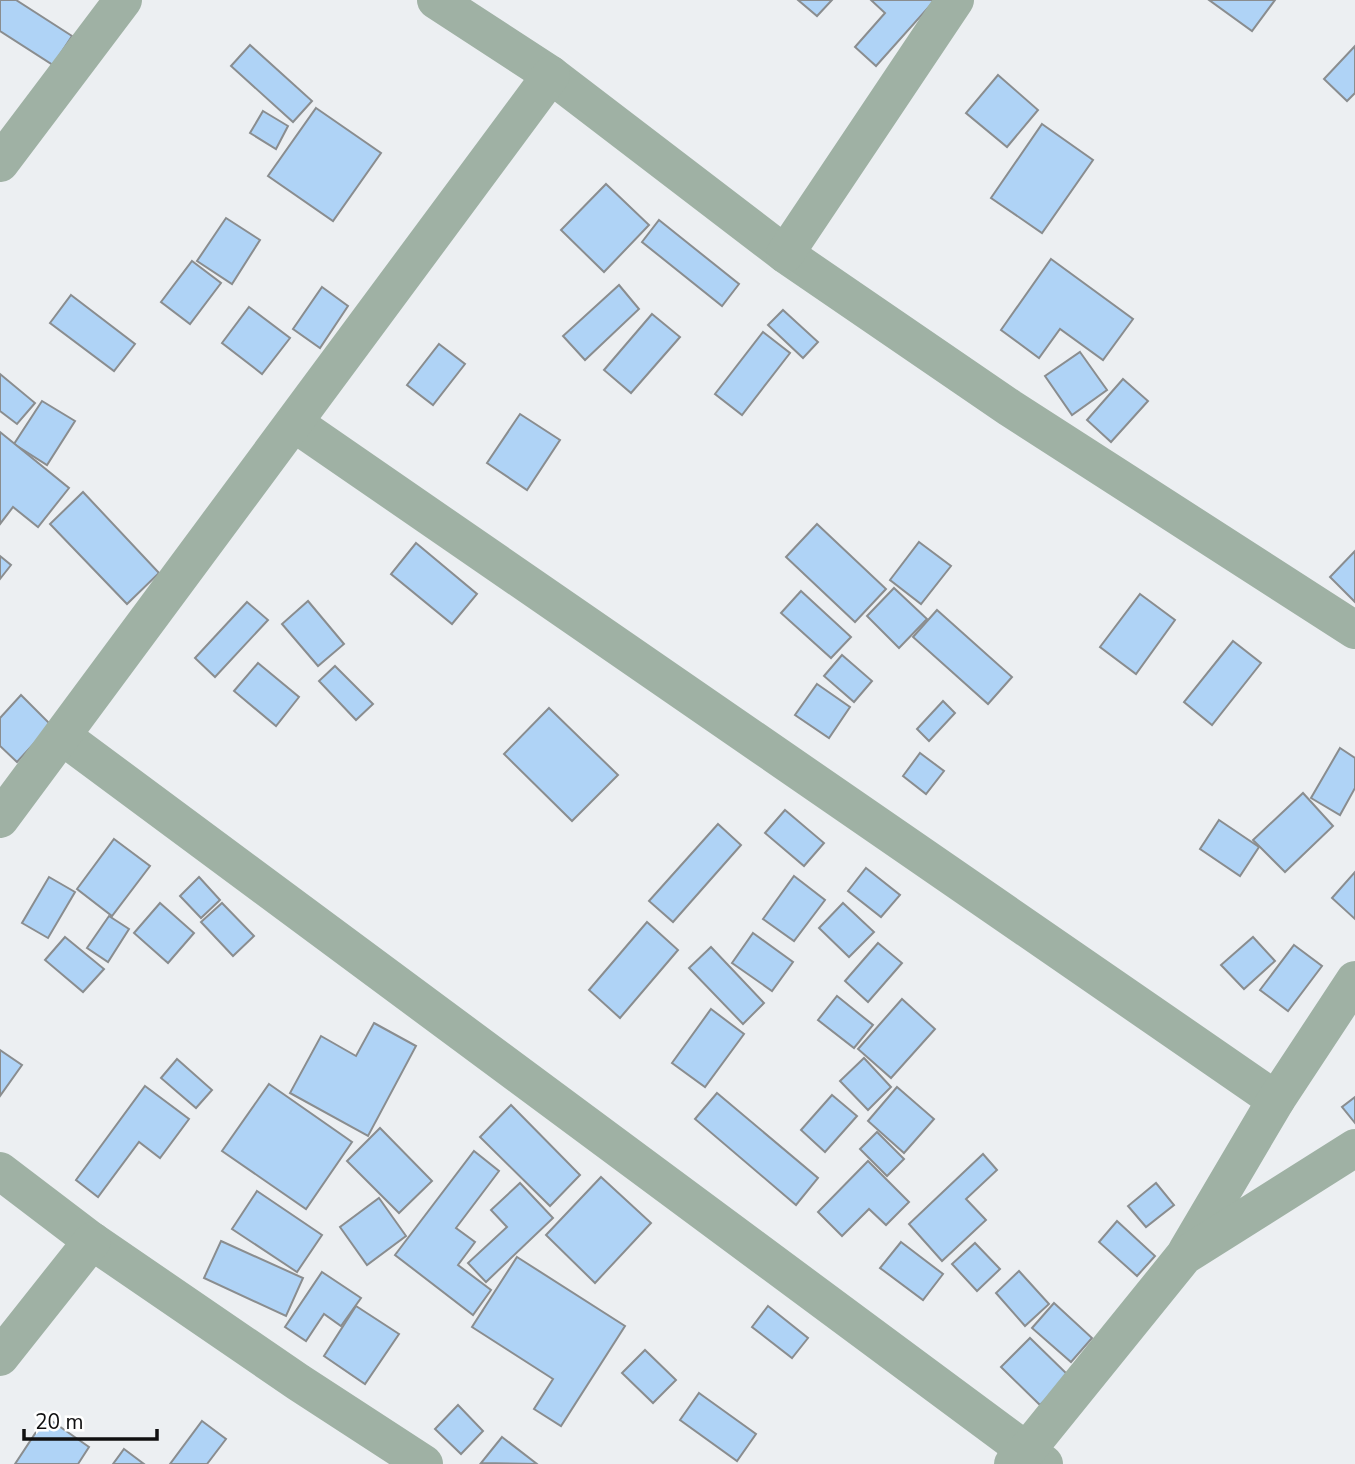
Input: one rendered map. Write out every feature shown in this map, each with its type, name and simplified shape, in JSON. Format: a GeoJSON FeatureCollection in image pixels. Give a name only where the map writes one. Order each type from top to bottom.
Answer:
{"type":"FeatureCollection","features":[{"type":"Feature","properties":{"kind":"street"},"geometry":{"type":"LineString","coordinates":[[7,143],[123,0]]}},
{"type":"Feature","properties":{"kind":"street"},"geometry":{"type":"LineString","coordinates":[[436,0],[551,75],[785,254],[1010,408],[1355,630]]}},
{"type":"Feature","properties":{"kind":"street"},"geometry":{"type":"LineString","coordinates":[[785,254],[955,0]]}},
{"type":"Feature","properties":{"kind":"street"},"geometry":{"type":"LineString","coordinates":[[0,819],[551,75]]}},
{"type":"Feature","properties":{"kind":"street"},"geometry":{"type":"LineString","coordinates":[[294,423],[1276,1100]]}},
{"type":"Feature","properties":{"kind":"street"},"geometry":{"type":"LineString","coordinates":[[62,736],[1028,1460],[1184,1256],[1276,1100],[1355,980]]}},
{"type":"Feature","properties":{"kind":"street"},"geometry":{"type":"LineString","coordinates":[[1184,1256],[1355,1148]]}},
{"type":"Feature","properties":{"kind":"street"},"geometry":{"type":"LineString","coordinates":[[0,1171],[92,1241],[413,1461]]}},
{"type":"Feature","properties":{"kind":"street"},"geometry":{"type":"LineString","coordinates":[[0,1357],[92,1241]]}},
{"type":"Feature","properties":{"kind":"building"},"geometry":{"type":"Polygon","coordinates":[[[0,0],[16,0],[72,36],[53,65],[0,31],[0,0]]]}},
{"type":"Feature","properties":{"kind":"building"},"geometry":{"type":"Polygon","coordinates":[[[798,0],[832,0],[817,16],[798,0]]]}},
{"type":"Feature","properties":{"kind":"building"},"geometry":{"type":"Polygon","coordinates":[[[871,0],[935,0],[876,66],[855,47],[885,13],[871,0]]]}},
{"type":"Feature","properties":{"kind":"building"},"geometry":{"type":"Polygon","coordinates":[[[1209,0],[1275,0],[1252,31],[1209,0]]]}},
{"type":"Feature","properties":{"kind":"building"},"geometry":{"type":"Polygon","coordinates":[[[250,45],[312,101],[293,122],[231,66],[250,45]]]}},
{"type":"Feature","properties":{"kind":"building"},"geometry":{"type":"Polygon","coordinates":[[[1355,46],[1355,93],[1347,101],[1324,79],[1355,46]]]}},
{"type":"Feature","properties":{"kind":"building"},"geometry":{"type":"Polygon","coordinates":[[[998,75],[1038,110],[1007,147],[966,113],[998,75]]]}},
{"type":"Feature","properties":{"kind":"building"},"geometry":{"type":"Polygon","coordinates":[[[316,108],[381,153],[333,221],[268,176],[316,108]]]}},
{"type":"Feature","properties":{"kind":"building"},"geometry":{"type":"Polygon","coordinates":[[[263,111],[288,126],[276,149],[250,133],[263,111]]]}},
{"type":"Feature","properties":{"kind":"building"},"geometry":{"type":"Polygon","coordinates":[[[1042,124],[1093,160],[1042,233],[991,198],[1042,124]]]}},
{"type":"Feature","properties":{"kind":"building"},"geometry":{"type":"Polygon","coordinates":[[[606,184],[649,225],[604,272],[561,230],[606,184]]]}},
{"type":"Feature","properties":{"kind":"building"},"geometry":{"type":"Polygon","coordinates":[[[226,218],[260,240],[232,284],[197,261],[226,218]]]}},
{"type":"Feature","properties":{"kind":"building"},"geometry":{"type":"Polygon","coordinates":[[[659,220],[739,284],[722,306],[642,242],[659,220]]]}},
{"type":"Feature","properties":{"kind":"building"},"geometry":{"type":"Polygon","coordinates":[[[1051,259],[1133,319],[1103,360],[1060,329],[1039,358],[1001,330],[1051,259]]]}},
{"type":"Feature","properties":{"kind":"building"},"geometry":{"type":"Polygon","coordinates":[[[192,261],[221,283],[190,324],[161,302],[192,261]]]}},
{"type":"Feature","properties":{"kind":"building"},"geometry":{"type":"Polygon","coordinates":[[[619,285],[639,309],[585,360],[563,336],[619,285]]]}},
{"type":"Feature","properties":{"kind":"building"},"geometry":{"type":"Polygon","coordinates":[[[322,287],[348,306],[320,348],[293,329],[322,287]]]}},
{"type":"Feature","properties":{"kind":"building"},"geometry":{"type":"Polygon","coordinates":[[[71,295],[135,344],[114,371],[50,323],[71,295]]]}},
{"type":"Feature","properties":{"kind":"building"},"geometry":{"type":"Polygon","coordinates":[[[249,307],[290,338],[262,374],[222,343],[249,307]]]}},
{"type":"Feature","properties":{"kind":"building"},"geometry":{"type":"Polygon","coordinates":[[[783,310],[818,342],[803,358],[768,325],[783,310]]]}},
{"type":"Feature","properties":{"kind":"building"},"geometry":{"type":"Polygon","coordinates":[[[652,314],[680,337],[631,393],[604,370],[652,314]]]}},
{"type":"Feature","properties":{"kind":"building"},"geometry":{"type":"Polygon","coordinates":[[[763,332],[790,353],[742,415],[715,394],[763,332]]]}},
{"type":"Feature","properties":{"kind":"building"},"geometry":{"type":"Polygon","coordinates":[[[439,344],[465,364],[433,405],[407,385],[439,344]]]}},
{"type":"Feature","properties":{"kind":"building"},"geometry":{"type":"Polygon","coordinates":[[[1080,352],[1107,390],[1072,415],[1045,376],[1080,352]]]}},
{"type":"Feature","properties":{"kind":"building"},"geometry":{"type":"Polygon","coordinates":[[[0,374],[35,403],[17,424],[0,411],[0,374]]]}},
{"type":"Feature","properties":{"kind":"building"},"geometry":{"type":"Polygon","coordinates":[[[1123,379],[1148,401],[1111,442],[1087,420],[1123,379]]]}},
{"type":"Feature","properties":{"kind":"building"},"geometry":{"type":"Polygon","coordinates":[[[42,401],[75,421],[47,465],[14,444],[42,401]]]}},
{"type":"Feature","properties":{"kind":"building"},"geometry":{"type":"Polygon","coordinates":[[[520,414],[560,440],[527,490],[487,463],[520,414]]]}},
{"type":"Feature","properties":{"kind":"building"},"geometry":{"type":"Polygon","coordinates":[[[0,432],[69,488],[38,527],[13,507],[0,524],[0,432]]]}},
{"type":"Feature","properties":{"kind":"building"},"geometry":{"type":"Polygon","coordinates":[[[83,492],[159,573],[127,604],[50,524],[83,492]]]}},
{"type":"Feature","properties":{"kind":"building"},"geometry":{"type":"Polygon","coordinates":[[[817,524],[886,589],[855,622],[786,557],[817,524]]]}},
{"type":"Feature","properties":{"kind":"building"},"geometry":{"type":"Polygon","coordinates":[[[919,542],[951,566],[921,604],[890,580],[919,542]]]}},
{"type":"Feature","properties":{"kind":"building"},"geometry":{"type":"Polygon","coordinates":[[[416,543],[477,594],[452,624],[391,574],[416,543]]]}},
{"type":"Feature","properties":{"kind":"building"},"geometry":{"type":"Polygon","coordinates":[[[1355,551],[1355,602],[1330,577],[1355,551]]]}},
{"type":"Feature","properties":{"kind":"building"},"geometry":{"type":"Polygon","coordinates":[[[0,556],[11,565],[0,579],[0,556]]]}},
{"type":"Feature","properties":{"kind":"building"},"geometry":{"type":"Polygon","coordinates":[[[894,588],[927,619],[899,648],[867,616],[894,588]]]}},
{"type":"Feature","properties":{"kind":"building"},"geometry":{"type":"Polygon","coordinates":[[[801,591],[851,637],[831,658],[781,613],[801,591]]]}},
{"type":"Feature","properties":{"kind":"building"},"geometry":{"type":"Polygon","coordinates":[[[1140,594],[1175,620],[1136,674],[1100,647],[1140,594]]]}},
{"type":"Feature","properties":{"kind":"building"},"geometry":{"type":"Polygon","coordinates":[[[308,601],[344,644],[318,666],[282,624],[308,601]]]}},
{"type":"Feature","properties":{"kind":"building"},"geometry":{"type":"Polygon","coordinates":[[[247,602],[268,620],[215,677],[195,658],[247,602]]]}},
{"type":"Feature","properties":{"kind":"building"},"geometry":{"type":"Polygon","coordinates":[[[937,610],[1012,677],[988,704],[913,637],[937,610]]]}},
{"type":"Feature","properties":{"kind":"building"},"geometry":{"type":"Polygon","coordinates":[[[1233,641],[1261,663],[1212,725],[1184,702],[1233,641]]]}},
{"type":"Feature","properties":{"kind":"building"},"geometry":{"type":"Polygon","coordinates":[[[842,655],[872,681],[854,702],[824,676],[842,655]]]}},
{"type":"Feature","properties":{"kind":"building"},"geometry":{"type":"Polygon","coordinates":[[[258,663],[299,697],[276,726],[234,691],[258,663]]]}},
{"type":"Feature","properties":{"kind":"building"},"geometry":{"type":"Polygon","coordinates":[[[335,666],[373,704],[356,720],[319,681],[335,666]]]}},
{"type":"Feature","properties":{"kind":"building"},"geometry":{"type":"Polygon","coordinates":[[[817,684],[850,707],[829,738],[795,715],[817,684]]]}},
{"type":"Feature","properties":{"kind":"building"},"geometry":{"type":"Polygon","coordinates":[[[21,695],[51,725],[17,762],[0,746],[0,718],[21,695]]]}},
{"type":"Feature","properties":{"kind":"building"},"geometry":{"type":"Polygon","coordinates":[[[943,701],[955,713],[929,741],[917,729],[943,701]]]}},
{"type":"Feature","properties":{"kind":"building"},"geometry":{"type":"Polygon","coordinates":[[[549,708],[618,775],[572,821],[504,754],[549,708]]]}},
{"type":"Feature","properties":{"kind":"building"},"geometry":{"type":"Polygon","coordinates":[[[1340,748],[1355,758],[1355,788],[1340,815],[1311,798],[1340,748]]]}},
{"type":"Feature","properties":{"kind":"building"},"geometry":{"type":"Polygon","coordinates":[[[920,753],[944,771],[926,794],[903,776],[920,753]]]}},
{"type":"Feature","properties":{"kind":"building"},"geometry":{"type":"Polygon","coordinates":[[[1303,793],[1333,826],[1285,872],[1253,840],[1303,793]]]}},
{"type":"Feature","properties":{"kind":"building"},"geometry":{"type":"Polygon","coordinates":[[[785,810],[824,843],[804,866],[765,833],[785,810]]]}},
{"type":"Feature","properties":{"kind":"building"},"geometry":{"type":"Polygon","coordinates":[[[1219,820],[1259,847],[1240,876],[1200,849],[1219,820]]]}},
{"type":"Feature","properties":{"kind":"building"},"geometry":{"type":"Polygon","coordinates":[[[718,824],[741,845],[673,922],[649,901],[718,824]]]}},
{"type":"Feature","properties":{"kind":"building"},"geometry":{"type":"Polygon","coordinates":[[[114,839],[150,866],[112,916],[77,889],[114,839]]]}},
{"type":"Feature","properties":{"kind":"building"},"geometry":{"type":"Polygon","coordinates":[[[866,868],[900,895],[881,917],[848,891],[866,868]]]}},
{"type":"Feature","properties":{"kind":"building"},"geometry":{"type":"Polygon","coordinates":[[[1355,872],[1355,919],[1332,898],[1355,872]]]}},
{"type":"Feature","properties":{"kind":"building"},"geometry":{"type":"Polygon","coordinates":[[[794,876],[825,900],[794,941],[763,919],[794,876]]]}},
{"type":"Feature","properties":{"kind":"building"},"geometry":{"type":"Polygon","coordinates":[[[49,877],[75,892],[48,938],[22,923],[49,877]]]}},
{"type":"Feature","properties":{"kind":"building"},"geometry":{"type":"Polygon","coordinates":[[[199,877],[220,900],[201,918],[180,896],[199,877]]]}},
{"type":"Feature","properties":{"kind":"building"},"geometry":{"type":"Polygon","coordinates":[[[160,903],[194,933],[168,963],[134,933],[160,903]]]}},
{"type":"Feature","properties":{"kind":"building"},"geometry":{"type":"Polygon","coordinates":[[[222,903],[254,936],[233,956],[201,922],[222,903]]]}},
{"type":"Feature","properties":{"kind":"building"},"geometry":{"type":"Polygon","coordinates":[[[843,903],[874,932],[849,957],[819,928],[843,903]]]}},
{"type":"Feature","properties":{"kind":"building"},"geometry":{"type":"Polygon","coordinates":[[[109,916],[129,929],[108,962],[87,948],[109,916]]]}},
{"type":"Feature","properties":{"kind":"building"},"geometry":{"type":"Polygon","coordinates":[[[647,922],[678,950],[620,1018],[589,990],[647,922]]]}},
{"type":"Feature","properties":{"kind":"building"},"geometry":{"type":"Polygon","coordinates":[[[753,933],[793,962],[772,991],[732,963],[753,933]]]}},
{"type":"Feature","properties":{"kind":"building"},"geometry":{"type":"Polygon","coordinates":[[[65,937],[104,969],[83,992],[45,960],[65,937]]]}},
{"type":"Feature","properties":{"kind":"building"},"geometry":{"type":"Polygon","coordinates":[[[1253,937],[1275,961],[1244,989],[1221,965],[1253,937]]]}},
{"type":"Feature","properties":{"kind":"building"},"geometry":{"type":"Polygon","coordinates":[[[878,943],[902,963],[868,1002],[845,981],[878,943]]]}},
{"type":"Feature","properties":{"kind":"building"},"geometry":{"type":"Polygon","coordinates":[[[1294,945],[1322,966],[1288,1011],[1260,990],[1294,945]]]}},
{"type":"Feature","properties":{"kind":"building"},"geometry":{"type":"Polygon","coordinates":[[[711,947],[764,1003],[743,1024],[689,968],[711,947]]]}},
{"type":"Feature","properties":{"kind":"building"},"geometry":{"type":"Polygon","coordinates":[[[837,996],[873,1025],[854,1048],[818,1020],[837,996]]]}},
{"type":"Feature","properties":{"kind":"building"},"geometry":{"type":"Polygon","coordinates":[[[902,999],[935,1029],[891,1078],[858,1049],[902,999]]]}},
{"type":"Feature","properties":{"kind":"building"},"geometry":{"type":"Polygon","coordinates":[[[711,1009],[744,1034],[705,1087],[672,1063],[711,1009]]]}},
{"type":"Feature","properties":{"kind":"building"},"geometry":{"type":"Polygon","coordinates":[[[374,1023],[416,1046],[368,1136],[290,1093],[321,1036],[356,1056],[374,1023]]]}},
{"type":"Feature","properties":{"kind":"building"},"geometry":{"type":"Polygon","coordinates":[[[0,1050],[22,1065],[0,1096],[0,1050]]]}},
{"type":"Feature","properties":{"kind":"building"},"geometry":{"type":"Polygon","coordinates":[[[864,1058],[891,1087],[868,1110],[840,1081],[864,1058]]]}},
{"type":"Feature","properties":{"kind":"building"},"geometry":{"type":"Polygon","coordinates":[[[177,1059],[212,1090],[196,1108],[161,1078],[177,1059]]]}},
{"type":"Feature","properties":{"kind":"building"},"geometry":{"type":"Polygon","coordinates":[[[269,1084],[352,1142],[306,1209],[222,1151],[269,1084]]]}},
{"type":"Feature","properties":{"kind":"building"},"geometry":{"type":"Polygon","coordinates":[[[145,1086],[189,1119],[160,1158],[139,1142],[98,1197],[76,1180],[145,1086]]]}},
{"type":"Feature","properties":{"kind":"building"},"geometry":{"type":"Polygon","coordinates":[[[897,1087],[934,1119],[904,1153],[868,1121],[897,1087]]]}},
{"type":"Feature","properties":{"kind":"building"},"geometry":{"type":"Polygon","coordinates":[[[717,1093],[818,1178],[796,1205],[695,1119],[717,1093]]]}},
{"type":"Feature","properties":{"kind":"building"},"geometry":{"type":"Polygon","coordinates":[[[832,1095],[857,1116],[825,1152],[801,1130],[832,1095]]]}},
{"type":"Feature","properties":{"kind":"building"},"geometry":{"type":"Polygon","coordinates":[[[1355,1097],[1355,1123],[1342,1107],[1355,1097]]]}},
{"type":"Feature","properties":{"kind":"building"},"geometry":{"type":"Polygon","coordinates":[[[511,1105],[580,1175],[550,1206],[480,1137],[511,1105]]]}},
{"type":"Feature","properties":{"kind":"building"},"geometry":{"type":"Polygon","coordinates":[[[380,1128],[432,1181],[399,1213],[347,1161],[380,1128]]]}},
{"type":"Feature","properties":{"kind":"building"},"geometry":{"type":"Polygon","coordinates":[[[877,1132],[904,1159],[887,1176],[860,1149],[877,1132]]]}},
{"type":"Feature","properties":{"kind":"building"},"geometry":{"type":"Polygon","coordinates":[[[474,1151],[499,1171],[456,1228],[475,1242],[458,1265],[491,1290],[473,1315],[395,1255],[474,1151]]]}},
{"type":"Feature","properties":{"kind":"building"},"geometry":{"type":"Polygon","coordinates":[[[983,1154],[997,1170],[966,1199],[986,1220],[942,1261],[909,1224],[983,1154]]]}},
{"type":"Feature","properties":{"kind":"building"},"geometry":{"type":"Polygon","coordinates":[[[868,1161],[909,1202],[886,1225],[869,1209],[842,1236],[818,1212],[868,1161]]]}},
{"type":"Feature","properties":{"kind":"building"},"geometry":{"type":"Polygon","coordinates":[[[601,1177],[651,1223],[595,1283],[546,1235],[601,1177]]]}},
{"type":"Feature","properties":{"kind":"building"},"geometry":{"type":"Polygon","coordinates":[[[520,1183],[553,1218],[486,1282],[468,1263],[507,1227],[491,1210],[520,1183]]]}},
{"type":"Feature","properties":{"kind":"building"},"geometry":{"type":"Polygon","coordinates":[[[1156,1183],[1174,1205],[1146,1227],[1128,1206],[1156,1183]]]}},
{"type":"Feature","properties":{"kind":"building"},"geometry":{"type":"Polygon","coordinates":[[[257,1191],[322,1235],[297,1272],[232,1229],[257,1191]]]}},
{"type":"Feature","properties":{"kind":"building"},"geometry":{"type":"Polygon","coordinates":[[[379,1198],[406,1236],[367,1265],[340,1227],[379,1198]]]}},
{"type":"Feature","properties":{"kind":"building"},"geometry":{"type":"Polygon","coordinates":[[[1117,1221],[1155,1256],[1137,1276],[1099,1242],[1117,1221]]]}},
{"type":"Feature","properties":{"kind":"building"},"geometry":{"type":"Polygon","coordinates":[[[221,1241],[303,1278],[286,1316],[204,1278],[221,1241]]]}},
{"type":"Feature","properties":{"kind":"building"},"geometry":{"type":"Polygon","coordinates":[[[901,1242],[943,1274],[923,1300],[880,1268],[901,1242]]]}},
{"type":"Feature","properties":{"kind":"building"},"geometry":{"type":"Polygon","coordinates":[[[975,1243],[1000,1269],[977,1291],[952,1264],[975,1243]]]}},
{"type":"Feature","properties":{"kind":"building"},"geometry":{"type":"Polygon","coordinates":[[[517,1257],[625,1326],[561,1426],[534,1409],[553,1379],[472,1327],[517,1257]]]}},
{"type":"Feature","properties":{"kind":"building"},"geometry":{"type":"Polygon","coordinates":[[[1019,1271],[1049,1304],[1025,1326],[996,1293],[1019,1271]]]}},
{"type":"Feature","properties":{"kind":"building"},"geometry":{"type":"Polygon","coordinates":[[[322,1272],[361,1298],[341,1326],[324,1314],[306,1341],[285,1327],[322,1272]]]}},
{"type":"Feature","properties":{"kind":"building"},"geometry":{"type":"Polygon","coordinates":[[[1054,1303],[1092,1338],[1071,1362],[1032,1328],[1054,1303]]]}},
{"type":"Feature","properties":{"kind":"building"},"geometry":{"type":"Polygon","coordinates":[[[356,1306],[399,1334],[365,1384],[324,1356],[356,1306]]]}},
{"type":"Feature","properties":{"kind":"building"},"geometry":{"type":"Polygon","coordinates":[[[768,1306],[808,1338],[792,1358],[752,1327],[768,1306]]]}},
{"type":"Feature","properties":{"kind":"building"},"geometry":{"type":"Polygon","coordinates":[[[1030,1338],[1069,1376],[1040,1405],[1001,1367],[1030,1338]]]}},
{"type":"Feature","properties":{"kind":"building"},"geometry":{"type":"Polygon","coordinates":[[[645,1350],[676,1380],[653,1403],[622,1373],[645,1350]]]}},
{"type":"Feature","properties":{"kind":"building"},"geometry":{"type":"Polygon","coordinates":[[[699,1393],[756,1434],[737,1461],[680,1420],[699,1393]]]}},
{"type":"Feature","properties":{"kind":"building"},"geometry":{"type":"Polygon","coordinates":[[[458,1405],[483,1431],[461,1454],[435,1429],[458,1405]]]}},
{"type":"Feature","properties":{"kind":"building"},"geometry":{"type":"Polygon","coordinates":[[[46,1417],[89,1447],[78,1464],[15,1464],[46,1417]]]}},
{"type":"Feature","properties":{"kind":"building"},"geometry":{"type":"Polygon","coordinates":[[[202,1421],[226,1439],[207,1464],[170,1464],[202,1421]]]}},
{"type":"Feature","properties":{"kind":"building"},"geometry":{"type":"Polygon","coordinates":[[[502,1437],[537,1464],[481,1463],[502,1437]]]}},
{"type":"Feature","properties":{"kind":"building"},"geometry":{"type":"Polygon","coordinates":[[[124,1449],[144,1464],[113,1464],[124,1449]]]}}]}
